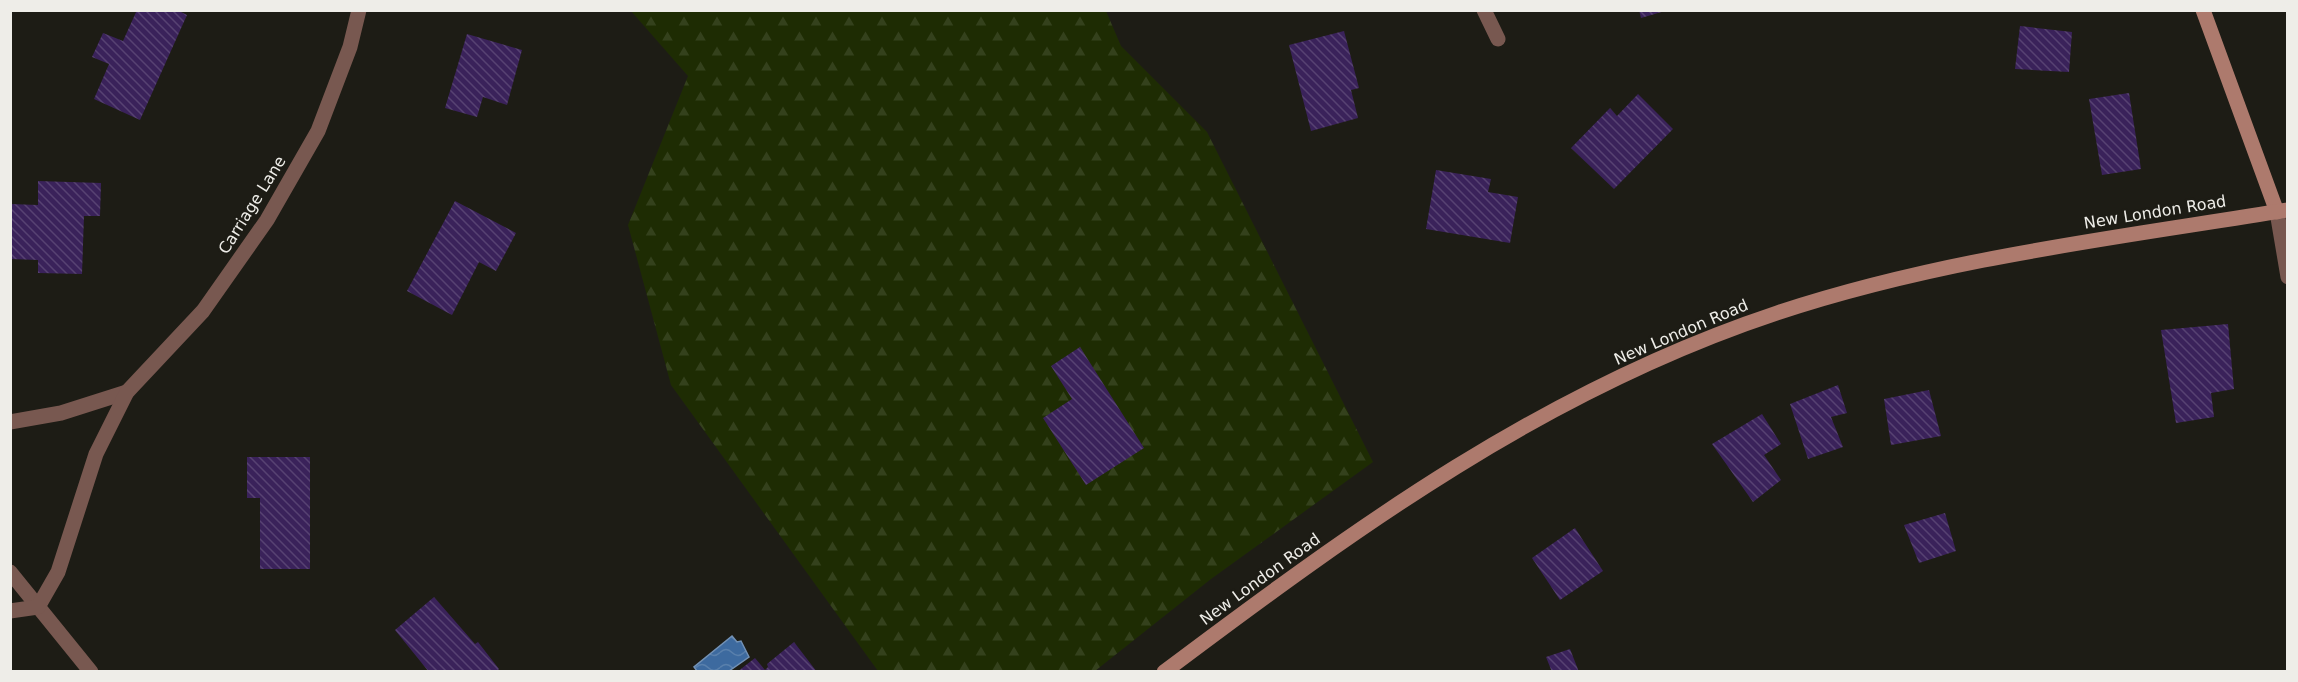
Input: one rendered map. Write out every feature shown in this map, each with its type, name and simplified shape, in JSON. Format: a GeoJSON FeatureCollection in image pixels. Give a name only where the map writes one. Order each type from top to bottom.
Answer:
{"type":"FeatureCollection","features":[{"type":"Feature","properties":{"kind":"main road"},"geometry":{"type":"LineString","coordinates":[[2203,10],[2282,211]]}},
{"type":"Feature","properties":{"kind":"main road","name":"New London Road"},"geometry":{"type":"LineString","coordinates":[[1164,672],[1397,502],[1494,442],[1552,410],[1671,353],[1779,312],[1929,270],[2063,244],[2282,211]]}},
{"type":"Feature","properties":{"kind":"street","name":"Carriage Lane"},"geometry":{"type":"LineString","coordinates":[[38,607],[58,572],[96,454],[128,392],[203,311],[267,220],[318,131],[350,46],[359,10]]}},
{"type":"Feature","properties":{"kind":"street"},"geometry":{"type":"LineString","coordinates":[[1484,10],[1498,39]]}},
{"type":"Feature","properties":{"kind":"street"},"geometry":{"type":"LineString","coordinates":[[2282,211],[2288,277]]}},
{"type":"Feature","properties":{"kind":"street","name":"Carriage Lane"},"geometry":{"type":"LineString","coordinates":[[10,422],[61,413],[128,392]]}},
{"type":"Feature","properties":{"kind":"street"},"geometry":{"type":"LineString","coordinates":[[10,572],[91,672]]}},
{"type":"Feature","properties":{"kind":"street"},"geometry":{"type":"LineString","coordinates":[[10,611],[38,607]]}},
{"type":"Feature","properties":{"kind":"green space"},"geometry":{"type":"Polygon","coordinates":[[[631,11],[1106,11],[1121,46],[1207,132],[1373,462],[1211,579],[1095,671],[878,671],[671,385],[628,225],[688,76],[631,11]]]}},
{"type":"Feature","properties":{"kind":"water"},"geometry":{"type":"Polygon","coordinates":[[[732,636],[737,642],[741,641],[749,657],[729,671],[697,671],[694,667],[732,636]]]}},
{"type":"Feature","properties":{"kind":"building"},"geometry":{"type":"Polygon","coordinates":[[[137,10],[177,10],[187,15],[140,120],[94,99],[109,64],[92,57],[103,33],[123,41],[137,10]]]}},
{"type":"Feature","properties":{"kind":"building"},"geometry":{"type":"Polygon","coordinates":[[[1639,10],[1665,10],[1665,11],[1641,18],[1639,10]]]}},
{"type":"Feature","properties":{"kind":"building"},"geometry":{"type":"Polygon","coordinates":[[[2020,26],[2072,32],[2069,72],[2015,69],[2020,26]]]}},
{"type":"Feature","properties":{"kind":"building"},"geometry":{"type":"Polygon","coordinates":[[[1344,31],[1359,88],[1351,90],[1358,118],[1311,131],[1289,45],[1344,31]]]}},
{"type":"Feature","properties":{"kind":"building"},"geometry":{"type":"Polygon","coordinates":[[[467,34],[522,50],[507,105],[483,97],[477,117],[445,108],[467,34]]]}},
{"type":"Feature","properties":{"kind":"building"},"geometry":{"type":"Polygon","coordinates":[[[2129,93],[2141,169],[2102,175],[2089,99],[2129,93]]]}},
{"type":"Feature","properties":{"kind":"building"},"geometry":{"type":"Polygon","coordinates":[[[1638,94],[1673,129],[1614,189],[1571,148],[1610,108],[1617,116],[1638,94]]]}},
{"type":"Feature","properties":{"kind":"building"},"geometry":{"type":"Polygon","coordinates":[[[1436,170],[1491,179],[1488,192],[1518,197],[1510,243],[1426,229],[1436,170]]]}},
{"type":"Feature","properties":{"kind":"building"},"geometry":{"type":"Polygon","coordinates":[[[38,181],[101,183],[100,216],[84,216],[82,274],[38,273],[38,260],[10,259],[10,204],[38,205],[38,181]]]}},
{"type":"Feature","properties":{"kind":"building"},"geometry":{"type":"Polygon","coordinates":[[[455,201],[516,233],[496,271],[479,262],[452,315],[407,291],[455,201]]]}},
{"type":"Feature","properties":{"kind":"building"},"geometry":{"type":"Polygon","coordinates":[[[2228,324],[2234,389],[2211,393],[2214,417],[2176,423],[2161,330],[2228,324]]]}},
{"type":"Feature","properties":{"kind":"building"},"geometry":{"type":"Polygon","coordinates":[[[1080,347],[1144,448],[1086,485],[1043,418],[1072,399],[1051,366],[1080,347]]]}},
{"type":"Feature","properties":{"kind":"building"},"geometry":{"type":"Polygon","coordinates":[[[1838,385],[1847,413],[1831,417],[1843,447],[1808,459],[1790,404],[1838,385]]]}},
{"type":"Feature","properties":{"kind":"building"},"geometry":{"type":"Polygon","coordinates":[[[1929,390],[1941,436],[1891,445],[1884,399],[1929,390]]]}},
{"type":"Feature","properties":{"kind":"building"},"geometry":{"type":"Polygon","coordinates":[[[1762,414],[1781,444],[1764,455],[1781,480],[1753,502],[1712,444],[1762,414]]]}},
{"type":"Feature","properties":{"kind":"building"},"geometry":{"type":"Polygon","coordinates":[[[247,457],[310,457],[310,569],[260,569],[260,498],[247,498],[247,457]]]}},
{"type":"Feature","properties":{"kind":"building"},"geometry":{"type":"Polygon","coordinates":[[[1945,513],[1956,551],[1919,563],[1904,525],[1945,513]]]}},
{"type":"Feature","properties":{"kind":"building"},"geometry":{"type":"Polygon","coordinates":[[[1575,528],[1603,571],[1560,600],[1532,558],[1575,528]]]}},
{"type":"Feature","properties":{"kind":"building"},"geometry":{"type":"Polygon","coordinates":[[[434,597],[475,644],[478,642],[499,669],[496,672],[429,672],[395,630],[434,597]]]}},
{"type":"Feature","properties":{"kind":"building"},"geometry":{"type":"Polygon","coordinates":[[[794,642],[817,672],[737,672],[755,658],[765,670],[768,667],[767,664],[794,642]]]}},
{"type":"Feature","properties":{"kind":"building"},"geometry":{"type":"Polygon","coordinates":[[[1570,649],[1579,672],[1552,672],[1546,657],[1570,649]]]}}]}
